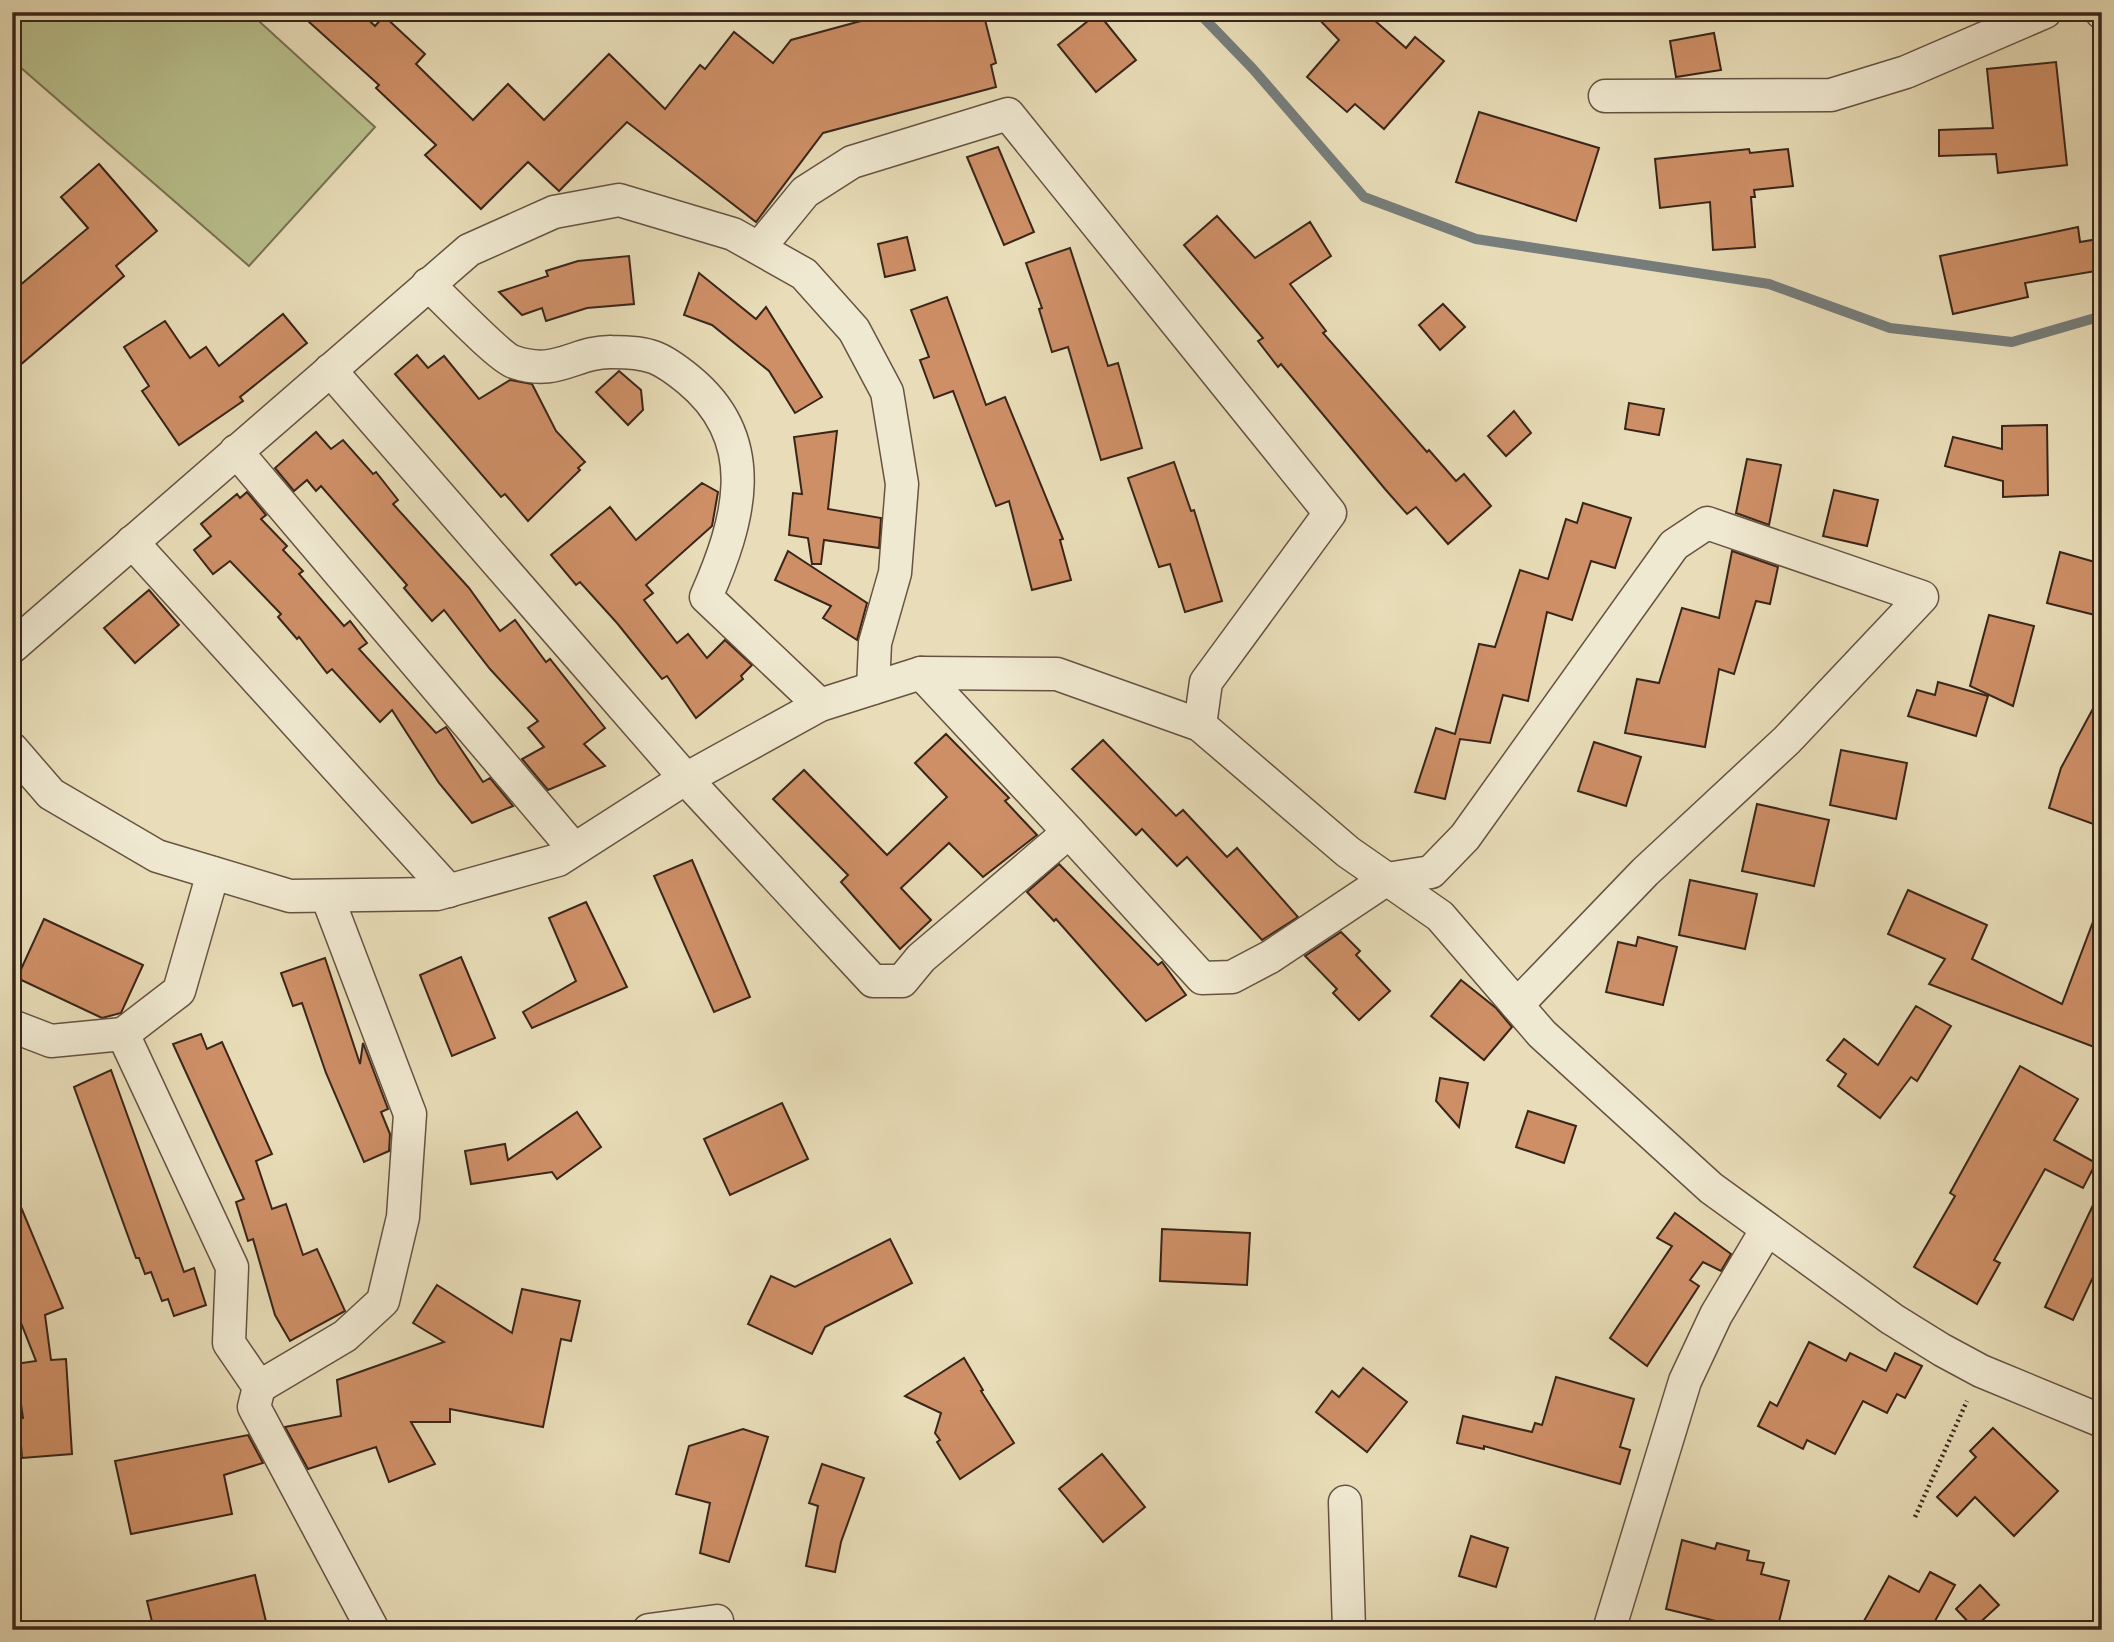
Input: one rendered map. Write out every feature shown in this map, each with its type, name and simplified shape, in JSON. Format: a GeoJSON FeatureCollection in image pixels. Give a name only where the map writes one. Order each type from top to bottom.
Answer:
{"type":"FeatureCollection","features":[{"type":"Feature","properties":{"kind":"street"},"geometry":{"type":"LineString","coordinates":[[1605,96],[1831,94],[1906,72],[2045,12]]}},
{"type":"Feature","properties":{"kind":"street"},"geometry":{"type":"LineString","coordinates":[[759,248],[805,192],[852,162],[1008,114],[1330,513],[1206,682],[1200,725]]}},
{"type":"Feature","properties":{"kind":"street"},"geometry":{"type":"LineString","coordinates":[[12,647],[469,250],[554,212],[619,200],[733,234],[804,274],[854,330],[887,392],[902,484],[895,573],[875,643],[873,688]]}},
{"type":"Feature","properties":{"kind":"street"},"geometry":{"type":"LineString","coordinates":[[428,284],[511,361],[540,369],[610,352],[661,357],[699,389],[727,424],[738,472],[728,547],[706,597],[820,705]]}},
{"type":"Feature","properties":{"kind":"street"},"geometry":{"type":"LineString","coordinates":[[330,370],[685,779],[873,981],[902,981],[921,958],[1069,832]]}},
{"type":"Feature","properties":{"kind":"street"},"geometry":{"type":"LineString","coordinates":[[236,451],[574,849]]}},
{"type":"Feature","properties":{"kind":"street"},"geometry":{"type":"LineString","coordinates":[[921,673],[1202,978],[1232,977],[1270,957],[1387,879],[1431,872],[1465,837],[1674,545],[1707,523],[1922,597],[1787,740],[1645,872],[1517,1005]]}},
{"type":"Feature","properties":{"kind":"street"},"geometry":{"type":"LineString","coordinates":[[132,542],[449,891]]}},
{"type":"Feature","properties":{"kind":"street"},"geometry":{"type":"LineString","coordinates":[[12,749],[51,794],[157,856],[290,896],[437,894],[558,860],[685,779],[820,705],[921,673],[1057,674],[1200,725],[1348,852],[1440,916],[1542,1034],[1711,1188],[1892,1319],[1981,1371],[2102,1420]]}},
{"type":"Feature","properties":{"kind":"street"},"geometry":{"type":"LineString","coordinates":[[12,1026],[51,1041],[124,1034],[179,991],[213,873]]}},
{"type":"Feature","properties":{"kind":"street"},"geometry":{"type":"LineString","coordinates":[[327,896],[410,1114],[404,1216],[383,1301],[345,1336],[259,1387],[254,1407],[373,1630]]}},
{"type":"Feature","properties":{"kind":"street"},"geometry":{"type":"LineString","coordinates":[[124,1034],[232,1267],[229,1343],[259,1387]]}},
{"type":"Feature","properties":{"kind":"street"},"geometry":{"type":"LineString","coordinates":[[1609,1630],[1685,1381],[1716,1315],[1767,1229]]}},
{"type":"Feature","properties":{"kind":"street"},"geometry":{"type":"LineString","coordinates":[[1345,1502],[1349,1630]]}},
{"type":"Feature","properties":{"kind":"street"},"geometry":{"type":"LineString","coordinates":[[649,1630],[717,1621]]}},
{"type":"Feature","properties":{"kind":"path"},"geometry":{"type":"LineString","coordinates":[[1914,1517],[1981,1371]]}},
{"type":"Feature","properties":{"kind":"green space"},"geometry":{"type":"Polygon","coordinates":[[[12,12],[249,12],[375,127],[249,266],[12,60],[12,12]]]}},
{"type":"Feature","properties":{"kind":"building"},"geometry":{"type":"Polygon","coordinates":[[[298,12],[360,12],[375,26],[384,16],[425,54],[416,64],[473,120],[508,84],[544,120],[609,54],[665,109],[700,65],[705,69],[734,32],[773,63],[791,40],[894,12],[983,12],[996,63],[991,65],[996,87],[823,133],[756,222],[627,122],[559,191],[528,162],[481,209],[425,155],[436,145],[376,88],[379,85],[298,12]]]}},
{"type":"Feature","properties":{"kind":"building"},"geometry":{"type":"Polygon","coordinates":[[[1312,12],[1365,12],[1406,48],[1415,37],[1444,61],[1384,129],[1355,104],[1347,112],[1307,77],[1339,40],[1312,12]]]}},
{"type":"Feature","properties":{"kind":"building"},"geometry":{"type":"Polygon","coordinates":[[[1098,13],[1136,60],[1096,92],[1058,45],[1098,13]]]}},
{"type":"Feature","properties":{"kind":"building"},"geometry":{"type":"Polygon","coordinates":[[[1714,33],[1721,70],[1676,77],[1670,41],[1714,33]]]}},
{"type":"Feature","properties":{"kind":"building"},"geometry":{"type":"Polygon","coordinates":[[[2056,62],[2067,165],[1998,173],[1996,154],[1939,156],[1939,130],[1993,128],[1987,69],[2056,62]]]}},
{"type":"Feature","properties":{"kind":"building"},"geometry":{"type":"Polygon","coordinates":[[[1479,112],[1599,148],[1576,221],[1456,182],[1479,112]]]}},
{"type":"Feature","properties":{"kind":"building"},"geometry":{"type":"Polygon","coordinates":[[[998,147],[1034,232],[1004,245],[967,157],[998,147]]]}},
{"type":"Feature","properties":{"kind":"building"},"geometry":{"type":"Polygon","coordinates":[[[1749,149],[1750,153],[1788,149],[1793,186],[1754,190],[1755,197],[1751,197],[1755,247],[1713,250],[1710,202],[1660,208],[1655,159],[1749,149]]]}},
{"type":"Feature","properties":{"kind":"building"},"geometry":{"type":"Polygon","coordinates":[[[99,164],[157,231],[116,266],[124,276],[12,372],[12,292],[88,228],[61,197],[99,164]]]}},
{"type":"Feature","properties":{"kind":"building"},"geometry":{"type":"Polygon","coordinates":[[[1217,216],[1255,258],[1310,222],[1331,256],[1290,284],[1326,331],[1323,333],[1427,452],[1429,450],[1456,481],[1464,474],[1491,506],[1448,544],[1416,507],[1407,514],[1281,364],[1278,367],[1258,341],[1263,338],[1184,245],[1217,216]]]}},
{"type":"Feature","properties":{"kind":"building"},"geometry":{"type":"Polygon","coordinates":[[[2078,227],[2080,242],[2098,239],[2102,270],[2025,283],[2028,297],[1953,314],[1940,256],[2078,227]]]}},
{"type":"Feature","properties":{"kind":"building"},"geometry":{"type":"Polygon","coordinates":[[[907,237],[915,270],[885,277],[878,244],[907,237]]]}},
{"type":"Feature","properties":{"kind":"building"},"geometry":{"type":"Polygon","coordinates":[[[1070,248],[1108,366],[1118,363],[1142,448],[1101,460],[1068,347],[1052,352],[1039,309],[1042,308],[1026,263],[1070,248]]]}},
{"type":"Feature","properties":{"kind":"building"},"geometry":{"type":"Polygon","coordinates":[[[629,256],[634,304],[587,308],[546,321],[542,308],[522,315],[499,292],[548,276],[546,271],[578,261],[629,256]]]}},
{"type":"Feature","properties":{"kind":"building"},"geometry":{"type":"Polygon","coordinates":[[[699,273],[756,319],[766,307],[822,397],[795,413],[769,371],[712,325],[684,315],[699,273]]]}},
{"type":"Feature","properties":{"kind":"building"},"geometry":{"type":"Polygon","coordinates":[[[947,297],[986,405],[1005,397],[1063,539],[1060,540],[1071,580],[1032,590],[1009,501],[996,506],[953,391],[934,398],[920,360],[929,357],[911,310],[947,297]]]}},
{"type":"Feature","properties":{"kind":"building"},"geometry":{"type":"Polygon","coordinates":[[[1443,304],[1465,327],[1440,350],[1419,325],[1443,304]]]}},
{"type":"Feature","properties":{"kind":"building"},"geometry":{"type":"Polygon","coordinates":[[[283,314],[307,343],[240,397],[243,401],[179,445],[142,391],[149,386],[124,347],[165,321],[190,358],[206,347],[219,366],[283,314]]]}},
{"type":"Feature","properties":{"kind":"building"},"geometry":{"type":"Polygon","coordinates":[[[417,355],[428,368],[444,356],[479,399],[510,380],[532,384],[556,431],[585,462],[528,521],[505,494],[501,497],[395,374],[417,355]]]}},
{"type":"Feature","properties":{"kind":"building"},"geometry":{"type":"Polygon","coordinates":[[[619,371],[641,390],[643,410],[628,425],[596,392],[619,371]]]}},
{"type":"Feature","properties":{"kind":"building"},"geometry":{"type":"Polygon","coordinates":[[[1629,403],[1664,409],[1659,435],[1625,429],[1629,403]]]}},
{"type":"Feature","properties":{"kind":"building"},"geometry":{"type":"Polygon","coordinates":[[[1514,411],[1531,433],[1506,456],[1488,436],[1514,411]]]}},
{"type":"Feature","properties":{"kind":"building"},"geometry":{"type":"Polygon","coordinates":[[[2047,425],[2048,495],[2003,497],[2003,481],[1945,466],[1953,437],[2002,449],[2002,426],[2047,425]]]}},
{"type":"Feature","properties":{"kind":"building"},"geometry":{"type":"Polygon","coordinates":[[[837,431],[828,509],[881,518],[879,548],[824,540],[821,564],[812,564],[808,538],[789,535],[793,493],[802,494],[794,437],[837,431]]]}},
{"type":"Feature","properties":{"kind":"building"},"geometry":{"type":"Polygon","coordinates":[[[316,432],[331,449],[343,440],[373,474],[376,472],[398,500],[393,504],[469,588],[500,631],[515,620],[546,662],[550,659],[605,728],[584,744],[605,766],[548,790],[522,759],[544,747],[528,728],[538,721],[490,669],[444,610],[432,621],[404,588],[407,585],[321,486],[316,491],[307,480],[294,491],[275,468],[316,432]]]}},
{"type":"Feature","properties":{"kind":"building"},"geometry":{"type":"Polygon","coordinates":[[[1747,459],[1781,465],[1769,525],[1736,513],[1747,459]]]}},
{"type":"Feature","properties":{"kind":"building"},"geometry":{"type":"Polygon","coordinates":[[[1174,462],[1191,511],[1194,510],[1222,601],[1185,612],[1170,564],[1159,567],[1128,478],[1174,462]]]}},
{"type":"Feature","properties":{"kind":"building"},"geometry":{"type":"Polygon","coordinates":[[[702,483],[718,492],[712,526],[646,585],[653,593],[644,600],[677,643],[688,634],[707,658],[725,640],[752,665],[741,676],[743,679],[696,718],[667,676],[662,679],[617,623],[580,582],[576,585],[551,555],[610,507],[636,540],[702,483]]]}},
{"type":"Feature","properties":{"kind":"building"},"geometry":{"type":"Polygon","coordinates":[[[1834,490],[1878,500],[1867,546],[1823,536],[1834,490]]]}},
{"type":"Feature","properties":{"kind":"building"},"geometry":{"type":"Polygon","coordinates":[[[247,492],[266,515],[261,519],[287,546],[283,550],[303,571],[299,574],[344,626],[350,621],[367,643],[359,649],[436,733],[446,727],[483,782],[490,778],[513,806],[472,823],[439,783],[392,710],[380,722],[332,669],[327,673],[299,637],[297,639],[278,617],[281,614],[230,561],[213,574],[194,550],[211,536],[201,524],[237,494],[240,498],[247,492]]]}},
{"type":"Feature","properties":{"kind":"building"},"geometry":{"type":"Polygon","coordinates":[[[1583,503],[1631,518],[1615,568],[1591,561],[1572,620],[1547,612],[1528,701],[1503,695],[1490,743],[1460,739],[1445,799],[1415,792],[1436,728],[1455,734],[1479,644],[1495,647],[1520,570],[1548,579],[1566,519],[1577,523],[1583,503]]]}},
{"type":"Feature","properties":{"kind":"building"},"geometry":{"type":"Polygon","coordinates":[[[788,551],[867,603],[857,640],[823,618],[831,606],[775,580],[788,551]]]}},
{"type":"Feature","properties":{"kind":"building"},"geometry":{"type":"Polygon","coordinates":[[[1732,551],[1778,567],[1770,604],[1756,601],[1734,674],[1719,669],[1705,747],[1625,733],[1637,679],[1659,683],[1682,608],[1719,618],[1732,551]]]}},
{"type":"Feature","properties":{"kind":"building"},"geometry":{"type":"Polygon","coordinates":[[[2060,552],[2102,564],[2102,605],[2098,604],[2095,615],[2047,603],[2060,552]]]}},
{"type":"Feature","properties":{"kind":"building"},"geometry":{"type":"Polygon","coordinates":[[[149,590],[179,625],[135,663],[104,628],[149,590]]]}},
{"type":"Feature","properties":{"kind":"building"},"geometry":{"type":"Polygon","coordinates":[[[1989,615],[2034,626],[2013,706],[1970,686],[1989,615]]]}},
{"type":"Feature","properties":{"kind":"building"},"geometry":{"type":"Polygon","coordinates":[[[1938,682],[1988,696],[1976,736],[1908,716],[1917,690],[1935,695],[1938,682]]]}},
{"type":"Feature","properties":{"kind":"building"},"geometry":{"type":"Polygon","coordinates":[[[2102,692],[2102,808],[2096,825],[2049,808],[2061,768],[2102,692]]]}},
{"type":"Feature","properties":{"kind":"building"},"geometry":{"type":"Polygon","coordinates":[[[946,734],[1009,798],[1005,801],[1037,835],[983,877],[949,843],[901,888],[931,920],[900,949],[841,882],[848,875],[773,799],[804,770],[887,855],[947,797],[915,763],[946,734]]]}},
{"type":"Feature","properties":{"kind":"building"},"geometry":{"type":"Polygon","coordinates":[[[1103,740],[1176,816],[1183,810],[1227,857],[1237,848],[1298,917],[1262,940],[1187,857],[1177,866],[1142,829],[1136,835],[1072,769],[1103,740]]]}},
{"type":"Feature","properties":{"kind":"building"},"geometry":{"type":"Polygon","coordinates":[[[1594,742],[1641,757],[1626,806],[1578,791],[1594,742]]]}},
{"type":"Feature","properties":{"kind":"building"},"geometry":{"type":"Polygon","coordinates":[[[1841,750],[1907,763],[1896,819],[1830,805],[1841,750]]]}},
{"type":"Feature","properties":{"kind":"building"},"geometry":{"type":"Polygon","coordinates":[[[1757,804],[1829,820],[1814,886],[1742,871],[1757,804]]]}},
{"type":"Feature","properties":{"kind":"building"},"geometry":{"type":"Polygon","coordinates":[[[692,860],[750,997],[714,1012],[654,876],[692,860]]]}},
{"type":"Feature","properties":{"kind":"building"},"geometry":{"type":"Polygon","coordinates":[[[1059,864],[1158,965],[1162,962],[1186,995],[1146,1021],[1056,919],[1054,921],[1027,892],[1059,864]]]}},
{"type":"Feature","properties":{"kind":"building"},"geometry":{"type":"Polygon","coordinates":[[[1690,880],[1757,894],[1745,949],[1679,935],[1690,880]]]}},
{"type":"Feature","properties":{"kind":"building"},"geometry":{"type":"Polygon","coordinates":[[[1908,890],[1987,925],[1972,959],[2062,1004],[2099,906],[2102,906],[2102,1050],[1929,984],[1945,959],[1888,934],[1908,890]]]}},
{"type":"Feature","properties":{"kind":"building"},"geometry":{"type":"Polygon","coordinates":[[[586,902],[627,987],[532,1028],[523,1012],[576,981],[549,918],[586,902]]]}},
{"type":"Feature","properties":{"kind":"building"},"geometry":{"type":"Polygon","coordinates":[[[44,919],[143,965],[121,1013],[102,1018],[17,978],[44,919]]]}},
{"type":"Feature","properties":{"kind":"building"},"geometry":{"type":"Polygon","coordinates":[[[1341,932],[1360,951],[1356,955],[1390,991],[1359,1020],[1333,993],[1337,989],[1305,956],[1341,932]]]}},
{"type":"Feature","properties":{"kind":"building"},"geometry":{"type":"Polygon","coordinates":[[[1638,937],[1677,947],[1663,1005],[1606,992],[1618,942],[1636,946],[1638,937]]]}},
{"type":"Feature","properties":{"kind":"building"},"geometry":{"type":"Polygon","coordinates":[[[461,957],[495,1038],[452,1056],[420,975],[461,957]]]}},
{"type":"Feature","properties":{"kind":"building"},"geometry":{"type":"Polygon","coordinates":[[[325,958],[360,1064],[363,1043],[388,1109],[381,1112],[390,1134],[389,1151],[364,1162],[326,1073],[302,1003],[293,1006],[281,973],[325,958]]]}},
{"type":"Feature","properties":{"kind":"building"},"geometry":{"type":"Polygon","coordinates":[[[1461,980],[1496,1008],[1512,1027],[1484,1060],[1431,1016],[1461,980]]]}},
{"type":"Feature","properties":{"kind":"building"},"geometry":{"type":"Polygon","coordinates":[[[1916,1006],[1951,1026],[1917,1081],[1911,1077],[1880,1118],[1838,1086],[1846,1074],[1827,1060],[1844,1039],[1878,1065],[1916,1006]]]}},
{"type":"Feature","properties":{"kind":"building"},"geometry":{"type":"Polygon","coordinates":[[[201,1034],[207,1049],[222,1042],[272,1154],[256,1161],[272,1209],[286,1204],[303,1255],[317,1249],[345,1311],[290,1341],[275,1315],[253,1239],[248,1241],[236,1202],[244,1199],[173,1044],[201,1034]]]}},
{"type":"Feature","properties":{"kind":"building"},"geometry":{"type":"Polygon","coordinates":[[[2020,1066],[2078,1099],[2054,1140],[2096,1163],[2083,1188],[2045,1169],[1994,1260],[2000,1263],[1977,1304],[1914,1267],[1955,1196],[1950,1193],[2020,1066]]]}},
{"type":"Feature","properties":{"kind":"building"},"geometry":{"type":"Polygon","coordinates":[[[111,1070],[184,1272],[194,1268],[206,1305],[174,1316],[168,1299],[162,1301],[151,1272],[145,1274],[139,1258],[136,1258],[74,1087],[111,1070]]]}},
{"type":"Feature","properties":{"kind":"building"},"geometry":{"type":"Polygon","coordinates":[[[1440,1078],[1468,1083],[1459,1127],[1436,1101],[1440,1078]]]}},
{"type":"Feature","properties":{"kind":"building"},"geometry":{"type":"Polygon","coordinates":[[[782,1103],[808,1159],[730,1195],[704,1139],[782,1103]]]}},
{"type":"Feature","properties":{"kind":"building"},"geometry":{"type":"Polygon","coordinates":[[[1528,1111],[1576,1126],[1564,1163],[1516,1147],[1528,1111]]]}},
{"type":"Feature","properties":{"kind":"building"},"geometry":{"type":"Polygon","coordinates":[[[577,1112],[601,1147],[557,1179],[552,1172],[471,1184],[465,1151],[505,1144],[508,1160],[577,1112]]]}},
{"type":"Feature","properties":{"kind":"building"},"geometry":{"type":"Polygon","coordinates":[[[2102,1186],[2102,1258],[2073,1320],[2045,1307],[2102,1186]]]}},
{"type":"Feature","properties":{"kind":"building"},"geometry":{"type":"Polygon","coordinates":[[[13,1188],[63,1308],[45,1315],[51,1360],[66,1359],[72,1454],[22,1458],[19,1419],[23,1418],[15,1364],[36,1361],[12,1300],[13,1188]]]}},
{"type":"Feature","properties":{"kind":"building"},"geometry":{"type":"Polygon","coordinates":[[[1675,1213],[1731,1254],[1721,1271],[1703,1262],[1690,1280],[1699,1286],[1647,1366],[1610,1338],[1672,1246],[1657,1238],[1675,1213]]]}},
{"type":"Feature","properties":{"kind":"building"},"geometry":{"type":"Polygon","coordinates":[[[1162,1229],[1250,1233],[1247,1285],[1160,1281],[1162,1229]]]}},
{"type":"Feature","properties":{"kind":"building"},"geometry":{"type":"Polygon","coordinates":[[[890,1239],[912,1283],[825,1327],[812,1354],[748,1324],[771,1276],[795,1287],[890,1239]]]}},
{"type":"Feature","properties":{"kind":"building"},"geometry":{"type":"Polygon","coordinates":[[[437,1285],[512,1333],[522,1289],[580,1301],[571,1341],[561,1339],[543,1427],[450,1409],[450,1422],[411,1422],[435,1464],[389,1482],[376,1447],[308,1469],[285,1427],[341,1416],[337,1380],[444,1342],[413,1323],[437,1285]]]}},
{"type":"Feature","properties":{"kind":"building"},"geometry":{"type":"Polygon","coordinates":[[[1809,1342],[1846,1361],[1850,1353],[1886,1371],[1895,1353],[1922,1366],[1905,1398],[1897,1394],[1887,1413],[1863,1401],[1835,1454],[1807,1440],[1803,1449],[1758,1426],[1770,1402],[1777,1406],[1809,1342]]]}},
{"type":"Feature","properties":{"kind":"building"},"geometry":{"type":"Polygon","coordinates":[[[964,1358],[1014,1443],[960,1479],[937,1442],[940,1440],[935,1433],[941,1413],[905,1396],[964,1358]]]}},
{"type":"Feature","properties":{"kind":"building"},"geometry":{"type":"Polygon","coordinates":[[[1363,1368],[1407,1402],[1367,1452],[1316,1412],[1332,1391],[1339,1397],[1363,1368]]]}},
{"type":"Feature","properties":{"kind":"building"},"geometry":{"type":"Polygon","coordinates":[[[1556,1377],[1634,1399],[1620,1447],[1630,1450],[1620,1484],[1484,1446],[1484,1449],[1457,1443],[1463,1416],[1532,1432],[1535,1423],[1542,1425],[1556,1377]]]}},
{"type":"Feature","properties":{"kind":"building"},"geometry":{"type":"Polygon","coordinates":[[[1993,1428],[2058,1491],[2014,1536],[1975,1497],[1957,1516],[1937,1497],[1976,1457],[1970,1451],[1993,1428]]]}},
{"type":"Feature","properties":{"kind":"building"},"geometry":{"type":"Polygon","coordinates":[[[743,1429],[768,1437],[729,1562],[700,1553],[710,1503],[676,1494],[689,1446],[743,1429]]]}},
{"type":"Feature","properties":{"kind":"building"},"geometry":{"type":"Polygon","coordinates":[[[248,1435],[263,1463],[224,1475],[232,1514],[131,1534],[115,1461],[248,1435]]]}},
{"type":"Feature","properties":{"kind":"building"},"geometry":{"type":"Polygon","coordinates":[[[1102,1454],[1145,1507],[1103,1542],[1059,1489],[1102,1454]]]}},
{"type":"Feature","properties":{"kind":"building"},"geometry":{"type":"Polygon","coordinates":[[[822,1464],[864,1478],[841,1542],[835,1572],[806,1566],[818,1506],[809,1503],[822,1464]]]}},
{"type":"Feature","properties":{"kind":"building"},"geometry":{"type":"Polygon","coordinates":[[[1471,1536],[1508,1548],[1496,1587],[1459,1576],[1471,1536]]]}},
{"type":"Feature","properties":{"kind":"building"},"geometry":{"type":"Polygon","coordinates":[[[1682,1540],[1715,1549],[1717,1543],[1749,1551],[1747,1560],[1764,1563],[1761,1574],[1789,1581],[1777,1630],[1753,1630],[1666,1609],[1682,1540]]]}},
{"type":"Feature","properties":{"kind":"building"},"geometry":{"type":"Polygon","coordinates":[[[1930,1572],[1955,1585],[1930,1630],[1859,1630],[1889,1576],[1919,1592],[1930,1572]]]}},
{"type":"Feature","properties":{"kind":"building"},"geometry":{"type":"Polygon","coordinates":[[[255,1575],[268,1630],[154,1630],[147,1601],[255,1575]]]}},
{"type":"Feature","properties":{"kind":"building"},"geometry":{"type":"Polygon","coordinates":[[[1980,1585],[1999,1605],[1974,1628],[1956,1609],[1980,1585]]]}},
{"type":"Feature","properties":{"kind":"waterway"},"geometry":{"type":"LineString","coordinates":[[1198,12],[1253,69],[1364,197],[1476,239],[1769,284],[1890,328],[2012,342],[2102,316]]}}]}
